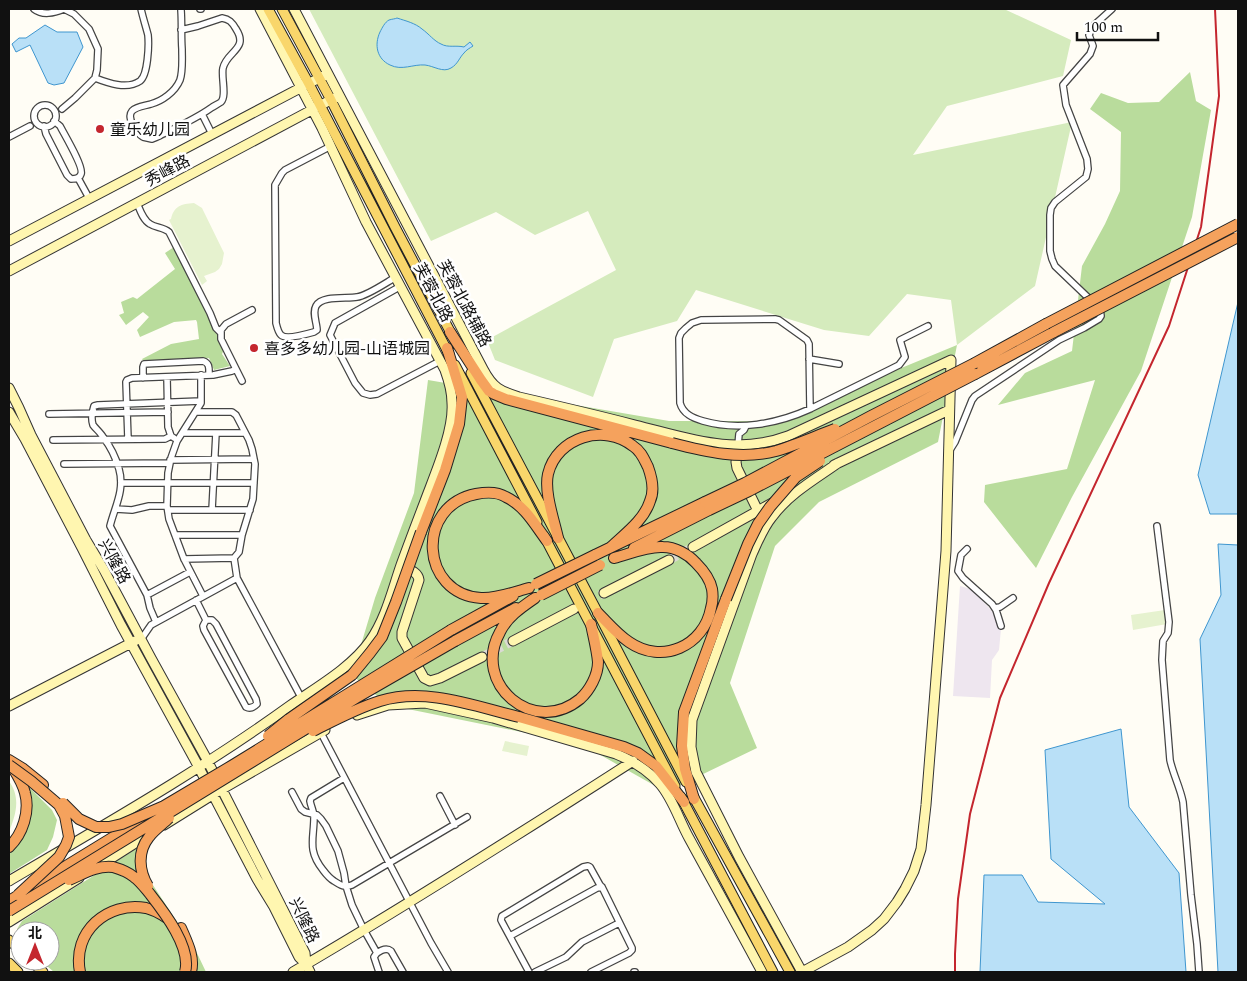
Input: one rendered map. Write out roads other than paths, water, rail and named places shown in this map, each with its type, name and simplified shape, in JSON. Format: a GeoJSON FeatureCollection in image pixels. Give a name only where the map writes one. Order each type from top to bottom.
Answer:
{"type":"FeatureCollection","features":[{"type":"Feature","properties":{"kind":"highway"},"geometry":{"type":"LineString","coordinates":[[13,898],[164,806],[235,768],[456,641],[538,596],[614,558],[745,483],[1238,224]]}},
{"type":"Feature","properties":{"kind":"highway"},"geometry":{"type":"LineString","coordinates":[[9,911],[193,798],[235,768],[451,630],[533,586],[612,547],[707,506],[749,491],[1238,237]]}},
{"type":"Feature","properties":{"kind":"highway"},"geometry":{"type":"LineString","coordinates":[[450,332],[481,380],[489,391],[494,394],[506,399],[672,444],[720,454],[752,454],[777,450],[871,416]]}},
{"type":"Feature","properties":{"kind":"highway"},"geometry":{"type":"LineString","coordinates":[[131,820],[239,754],[352,674],[382,637],[445,470],[459,424],[462,397],[447,348]]}},
{"type":"Feature","properties":{"kind":"highway"},"geometry":{"type":"LineString","coordinates":[[694,799],[685,769],[682,746],[684,712],[748,544],[758,524],[770,507],[796,477],[862,433]]}},
{"type":"Feature","properties":{"kind":"highway"},"geometry":{"type":"LineString","coordinates":[[558,538],[547,491],[548,475],[557,454],[573,441],[586,436],[596,434],[611,435],[622,438],[634,446],[643,457],[651,474],[653,492],[650,502],[635,525],[612,547]]}},
{"type":"Feature","properties":{"kind":"highway"},"geometry":{"type":"LineString","coordinates":[[533,586],[504,595],[480,598],[470,596],[451,587],[442,577],[434,558],[432,546],[436,525],[446,510],[457,501],[467,496],[492,493],[505,496],[519,505],[530,516],[547,541]]}},
{"type":"Feature","properties":{"kind":"highway"},"geometry":{"type":"LineString","coordinates":[[598,613],[630,643],[648,651],[662,652],[677,649],[697,637],[705,626],[710,614],[713,600],[712,588],[704,571],[691,557],[679,551],[663,547],[649,548],[614,558]]}},
{"type":"Feature","properties":{"kind":"highway"},"geometry":{"type":"LineString","coordinates":[[538,596],[520,608],[500,631],[492,656],[492,668],[504,692],[514,702],[523,707],[535,711],[558,710],[575,703],[584,695],[591,686],[598,662],[591,624]]}},
{"type":"Feature","properties":{"kind":"highway"},"geometry":{"type":"LineString","coordinates":[[168,819],[353,712],[380,701],[422,696],[447,699],[519,717],[624,747],[638,753],[656,766],[684,802]]}},
{"type":"Feature","properties":{"kind":"highway"},"geometry":{"type":"LineString","coordinates":[[235,768],[289,719]]}},
{"type":"Feature","properties":{"kind":"highway"},"geometry":{"type":"LineString","coordinates":[[235,768],[324,728]]}},
{"type":"Feature","properties":{"kind":"highway"},"geometry":{"type":"LineString","coordinates":[[9,760],[34,777],[79,819],[96,827],[109,827],[164,806]]}},
{"type":"Feature","properties":{"kind":"highway"},"geometry":{"type":"LineString","coordinates":[[9,764],[21,780],[26,808],[21,830],[9,846]]}},
{"type":"Feature","properties":{"kind":"highway"},"geometry":{"type":"LineString","coordinates":[[9,764],[59,805],[66,816],[69,837],[59,857],[13,898]]}},
{"type":"Feature","properties":{"kind":"highway"},"geometry":{"type":"LineString","coordinates":[[9,770],[24,794],[22,816],[17,831],[9,841]]}},
{"type":"Feature","properties":{"kind":"highway"},"geometry":{"type":"LineString","coordinates":[[187,972],[192,959],[190,949],[174,916],[147,885],[141,873],[140,856],[144,843],[150,836],[193,798]]}},
{"type":"Feature","properties":{"kind":"highway"},"geometry":{"type":"LineString","coordinates":[[30,898],[101,867],[124,871],[134,876],[167,916],[181,942],[187,972]]}},
{"type":"Feature","properties":{"kind":"highway"},"geometry":{"type":"LineString","coordinates":[[82,972],[79,954],[82,943],[91,926],[102,916],[117,910],[146,908],[169,919],[176,927],[188,953],[189,968],[187,972]]}},
{"type":"Feature","properties":{"kind":"main road","name":"芙蓉北路"},"geometry":{"type":"LineString","coordinates":[[268,9],[305,86],[447,348],[773,972]]}},
{"type":"Feature","properties":{"kind":"main road","name":"芙蓉北路"},"geometry":{"type":"LineString","coordinates":[[282,9],[694,799],[790,972]]}},
{"type":"Feature","properties":{"kind":"main road"},"geometry":{"type":"LineString","coordinates":[[9,964],[18,972]]}},
{"type":"Feature","properties":{"kind":"street"},"geometry":{"type":"LineString","coordinates":[[9,137],[30,126],[49,126],[55,115],[95,78],[97,70],[98,49],[89,29],[74,14],[64,9],[42,14],[34,9]]}},
{"type":"Feature","properties":{"kind":"street"},"geometry":{"type":"LineString","coordinates":[[95,78],[118,85],[128,85],[144,77],[148,54],[148,37],[141,9]]}},
{"type":"Feature","properties":{"kind":"street"},"geometry":{"type":"LineString","coordinates":[[181,9],[181,30],[182,67],[179,82],[176,88],[166,97],[132,110],[131,119],[134,127],[143,138],[152,139],[202,114],[223,100],[223,70],[229,56],[240,45],[238,31],[231,21],[222,18],[181,30]]}},
{"type":"Feature","properties":{"kind":"street"},"geometry":{"type":"LineString","coordinates":[[260,9],[305,86]]}},
{"type":"Feature","properties":{"kind":"street","name":"芙蓉北路辅路"},"geometry":{"type":"LineString","coordinates":[[294,9],[467,340],[489,380],[495,387],[519,397],[685,438],[738,445],[778,440],[951,360],[949,410]]}},
{"type":"Feature","properties":{"kind":"street"},"geometry":{"type":"LineString","coordinates":[[949,452],[975,396],[1059,340],[1084,328],[1101,316],[1100,309],[1056,266],[1052,259],[1050,251],[1050,215],[1055,202],[1086,177],[1088,169],[1087,159],[1066,105],[1063,85],[1093,50],[1089,34],[1092,27],[1112,9]]}},
{"type":"Feature","properties":{"kind":"street","name":"秀峰路"},"geometry":{"type":"LineString","coordinates":[[9,241],[328,74]]}},
{"type":"Feature","properties":{"kind":"street","name":"秀峰路"},"geometry":{"type":"LineString","coordinates":[[9,271],[340,95]]}},
{"type":"Feature","properties":{"kind":"street"},"geometry":{"type":"LineString","coordinates":[[30,126],[34,119],[35,111],[40,106],[48,105],[80,165],[82,170],[78,178],[71,179],[67,175],[42,126],[34,119]]}},
{"type":"Feature","properties":{"kind":"street"},"geometry":{"type":"LineString","coordinates":[[9,881],[150,798],[254,731],[301,698],[356,658],[377,630],[387,608],[450,430],[451,395],[448,380],[440,361],[366,222],[331,146],[317,108]]}},
{"type":"Feature","properties":{"kind":"street"},"geometry":{"type":"LineString","coordinates":[[202,114],[212,134]]}},
{"type":"Feature","properties":{"kind":"street"},"geometry":{"type":"LineString","coordinates":[[331,146],[284,170],[275,185],[276,323],[278,329],[281,335],[286,338],[314,332],[317,330],[315,309],[316,305],[320,302],[332,298],[360,297],[396,277]]}},
{"type":"Feature","properties":{"kind":"street"},"geometry":{"type":"LineString","coordinates":[[78,178],[89,198]]}},
{"type":"Feature","properties":{"kind":"street"},"geometry":{"type":"LineString","coordinates":[[137,203],[148,223],[164,228],[168,232],[216,328],[220,332]]}},
{"type":"Feature","properties":{"kind":"street"},"geometry":{"type":"LineString","coordinates":[[401,286],[335,323],[332,328],[330,334],[355,383],[363,393],[377,394],[440,361]]}},
{"type":"Feature","properties":{"kind":"street"},"geometry":{"type":"LineString","coordinates":[[242,381],[221,339],[220,332],[223,326],[252,310]]}},
{"type":"Feature","properties":{"kind":"street"},"geometry":{"type":"LineString","coordinates":[[810,409],[808,340],[781,322],[774,319],[701,320],[692,323],[679,335],[681,407],[694,418],[719,424],[746,426],[788,418],[810,409],[899,365],[905,357],[900,340],[928,326]]}},
{"type":"Feature","properties":{"kind":"street"},"geometry":{"type":"LineString","coordinates":[[809,359],[839,364]]}},
{"type":"Feature","properties":{"kind":"street"},"geometry":{"type":"LineString","coordinates":[[143,378],[144,364],[204,361],[208,365],[209,375]]}},
{"type":"Feature","properties":{"kind":"street"},"geometry":{"type":"LineString","coordinates":[[128,439],[127,380],[209,375],[236,369]]}},
{"type":"Feature","properties":{"kind":"street"},"geometry":{"type":"LineString","coordinates":[[201,375],[201,401],[177,441],[170,462],[167,508],[169,519],[184,559],[203,596]]}},
{"type":"Feature","properties":{"kind":"street"},"geometry":{"type":"LineString","coordinates":[[167,377],[168,427],[171,436],[177,441]]}},
{"type":"Feature","properties":{"kind":"street","name":"兴隆路"},"geometry":{"type":"LineString","coordinates":[[9,388],[31,435],[208,761],[304,953],[308,968]]}},
{"type":"Feature","properties":{"kind":"street"},"geometry":{"type":"LineString","coordinates":[[156,622],[147,596],[110,526],[118,502],[121,483],[119,468],[105,439],[93,424],[92,414],[96,405],[201,401]]}},
{"type":"Feature","properties":{"kind":"street"},"geometry":{"type":"LineString","coordinates":[[693,547],[758,511],[838,462],[949,410],[944,570],[921,849],[905,889],[884,919],[848,947],[802,972],[738,857],[696,772],[691,747],[692,720],[752,554],[762,532],[773,515],[787,500],[838,462]]}},
{"type":"Feature","properties":{"kind":"street","name":"兴隆路"},"geometry":{"type":"LineString","coordinates":[[9,412],[78,539],[131,643],[199,766],[257,880],[274,907],[299,956],[308,968]]}},
{"type":"Feature","properties":{"kind":"street"},"geometry":{"type":"LineString","coordinates":[[49,414],[168,412]]}},
{"type":"Feature","properties":{"kind":"street"},"geometry":{"type":"LineString","coordinates":[[196,412],[232,412],[236,415],[245,433],[254,459],[254,483],[253,499],[239,552],[234,558],[237,578],[301,698],[324,728],[344,778],[448,972]]}},
{"type":"Feature","properties":{"kind":"street"},"geometry":{"type":"LineString","coordinates":[[732,425],[739,434]]}},
{"type":"Feature","properties":{"kind":"street"},"geometry":{"type":"LineString","coordinates":[[746,426],[739,434],[736,462],[737,468],[758,511]]}},
{"type":"Feature","properties":{"kind":"street"},"geometry":{"type":"LineString","coordinates":[[182,433],[245,433]]}},
{"type":"Feature","properties":{"kind":"street"},"geometry":{"type":"LineString","coordinates":[[212,510],[216,433]]}},
{"type":"Feature","properties":{"kind":"street"},"geometry":{"type":"LineString","coordinates":[[53,440],[165,438],[171,436]]}},
{"type":"Feature","properties":{"kind":"street"},"geometry":{"type":"LineString","coordinates":[[64,464],[254,459]]}},
{"type":"Feature","properties":{"kind":"street"},"geometry":{"type":"LineString","coordinates":[[121,483],[254,483]]}},
{"type":"Feature","properties":{"kind":"street"},"geometry":{"type":"LineString","coordinates":[[116,509],[132,510],[149,506],[212,510],[250,510]]}},
{"type":"Feature","properties":{"kind":"street"},"geometry":{"type":"LineString","coordinates":[[1157,526],[1169,622],[1168,633],[1162,646],[1162,660],[1170,760],[1181,789],[1183,802],[1200,972]]}},
{"type":"Feature","properties":{"kind":"street"},"geometry":{"type":"LineString","coordinates":[[175,535],[242,535]]}},
{"type":"Feature","properties":{"kind":"street"},"geometry":{"type":"LineString","coordinates":[[967,549],[961,556],[958,571],[963,578],[992,604],[1000,626]]}},
{"type":"Feature","properties":{"kind":"street"},"geometry":{"type":"LineString","coordinates":[[184,559],[234,558]]}},
{"type":"Feature","properties":{"kind":"street"},"geometry":{"type":"LineString","coordinates":[[604,593],[668,560]]}},
{"type":"Feature","properties":{"kind":"street"},"geometry":{"type":"LineString","coordinates":[[401,566],[418,575],[419,580],[402,632],[402,638],[424,678],[430,681],[440,678],[482,657]]}},
{"type":"Feature","properties":{"kind":"street"},"geometry":{"type":"LineString","coordinates":[[944,570],[958,571]]}},
{"type":"Feature","properties":{"kind":"street"},"geometry":{"type":"LineString","coordinates":[[147,596],[190,572]]}},
{"type":"Feature","properties":{"kind":"street"},"geometry":{"type":"LineString","coordinates":[[9,706],[141,638],[151,625],[237,578]]}},
{"type":"Feature","properties":{"kind":"street"},"geometry":{"type":"LineString","coordinates":[[995,608],[1000,607],[1013,598]]}},
{"type":"Feature","properties":{"kind":"street"},"geometry":{"type":"LineString","coordinates":[[196,600],[206,620]]}},
{"type":"Feature","properties":{"kind":"street"},"geometry":{"type":"LineString","coordinates":[[513,641],[574,609]]}},
{"type":"Feature","properties":{"kind":"street"},"geometry":{"type":"LineString","coordinates":[[206,620],[212,620],[216,624],[256,700],[257,704],[254,707],[246,707],[204,630],[203,626],[206,620]]}},
{"type":"Feature","properties":{"kind":"street"},"geometry":{"type":"LineString","coordinates":[[425,703],[430,681]]}},
{"type":"Feature","properties":{"kind":"street"},"geometry":{"type":"LineString","coordinates":[[9,922],[213,794],[324,728],[362,712],[388,705],[425,703],[493,718],[616,754],[633,761],[654,777],[666,792],[762,972]]}},
{"type":"Feature","properties":{"kind":"street"},"geometry":{"type":"LineString","coordinates":[[293,972],[308,968],[364,930],[633,761]]}},
{"type":"Feature","properties":{"kind":"street"},"geometry":{"type":"LineString","coordinates":[[344,778],[310,799],[314,813],[312,838],[314,855],[331,880],[346,886],[352,885],[467,817]]}},
{"type":"Feature","properties":{"kind":"street"},"geometry":{"type":"LineString","coordinates":[[292,792],[300,809],[314,813],[326,826],[338,851],[352,905],[377,953]]}},
{"type":"Feature","properties":{"kind":"street"},"geometry":{"type":"LineString","coordinates":[[440,796],[455,825]]}},
{"type":"Feature","properties":{"kind":"street"},"geometry":{"type":"LineString","coordinates":[[529,972],[501,920],[502,916],[583,867],[588,866],[602,887],[632,950],[591,972]]}},
{"type":"Feature","properties":{"kind":"street"},"geometry":{"type":"LineString","coordinates":[[510,936],[602,887]]}},
{"type":"Feature","properties":{"kind":"street"},"geometry":{"type":"LineString","coordinates":[[535,972],[566,957],[582,942],[619,923]]}},
{"type":"Feature","properties":{"kind":"street"},"geometry":{"type":"LineString","coordinates":[[380,972],[374,956],[384,949],[388,949],[394,956],[403,972]]}},
{"type":"Feature","properties":{"kind":"water"},"geometry":{"type":"Polygon","coordinates":[[[397,18],[416,25],[444,45],[464,47],[470,42],[473,46],[465,52],[455,65],[448,69],[442,70],[425,65],[394,67],[382,59],[378,51],[377,42],[385,24],[389,20],[397,18]]]}},
{"type":"Feature","properties":{"kind":"water"},"geometry":{"type":"Polygon","coordinates":[[[45,25],[57,32],[77,32],[83,47],[64,83],[54,85],[48,83],[30,45],[16,52],[12,44],[19,38],[26,38],[45,25]]]}},
{"type":"Feature","properties":{"kind":"water"},"geometry":{"type":"Polygon","coordinates":[[[1238,302],[1238,514],[1210,514],[1198,475],[1238,302]]]}},
{"type":"Feature","properties":{"kind":"water"},"geometry":{"type":"Polygon","coordinates":[[[1218,544],[1238,545],[1238,972],[1218,972],[1200,639],[1221,595],[1218,544]]]}},
{"type":"Feature","properties":{"kind":"water"},"geometry":{"type":"Polygon","coordinates":[[[1121,729],[1129,807],[1179,873],[1186,972],[980,972],[984,875],[1022,875],[1038,902],[1105,904],[1051,859],[1045,750],[1121,729]]]}},
{"type":"Feature","properties":{"kind":"tunnel"},"geometry":{"type":"LineString","coordinates":[[669,560],[693,547]]}},
{"type":"Feature","properties":{"kind":"tunnel"},"geometry":{"type":"LineString","coordinates":[[576,608],[604,593]]}},
{"type":"Feature","properties":{"kind":"tunnel"},"geometry":{"type":"LineString","coordinates":[[482,657],[513,641]]}},
{"type":"Feature","properties":{"kind":"railway"},"geometry":{"type":"LineString","coordinates":[[955,972],[958,899],[970,814],[1000,698],[1049,583],[1169,326],[1201,227],[1219,96],[1215,9]]}},
{"type":"Feature","properties":{"kind":"place","name":"童乐幼儿园"},"geometry":{"type":"Point","coordinates":[100,129]}},
{"type":"Feature","properties":{"kind":"place","name":"喜多多幼儿园-山语城园"},"geometry":{"type":"Point","coordinates":[254,348]}}]}
